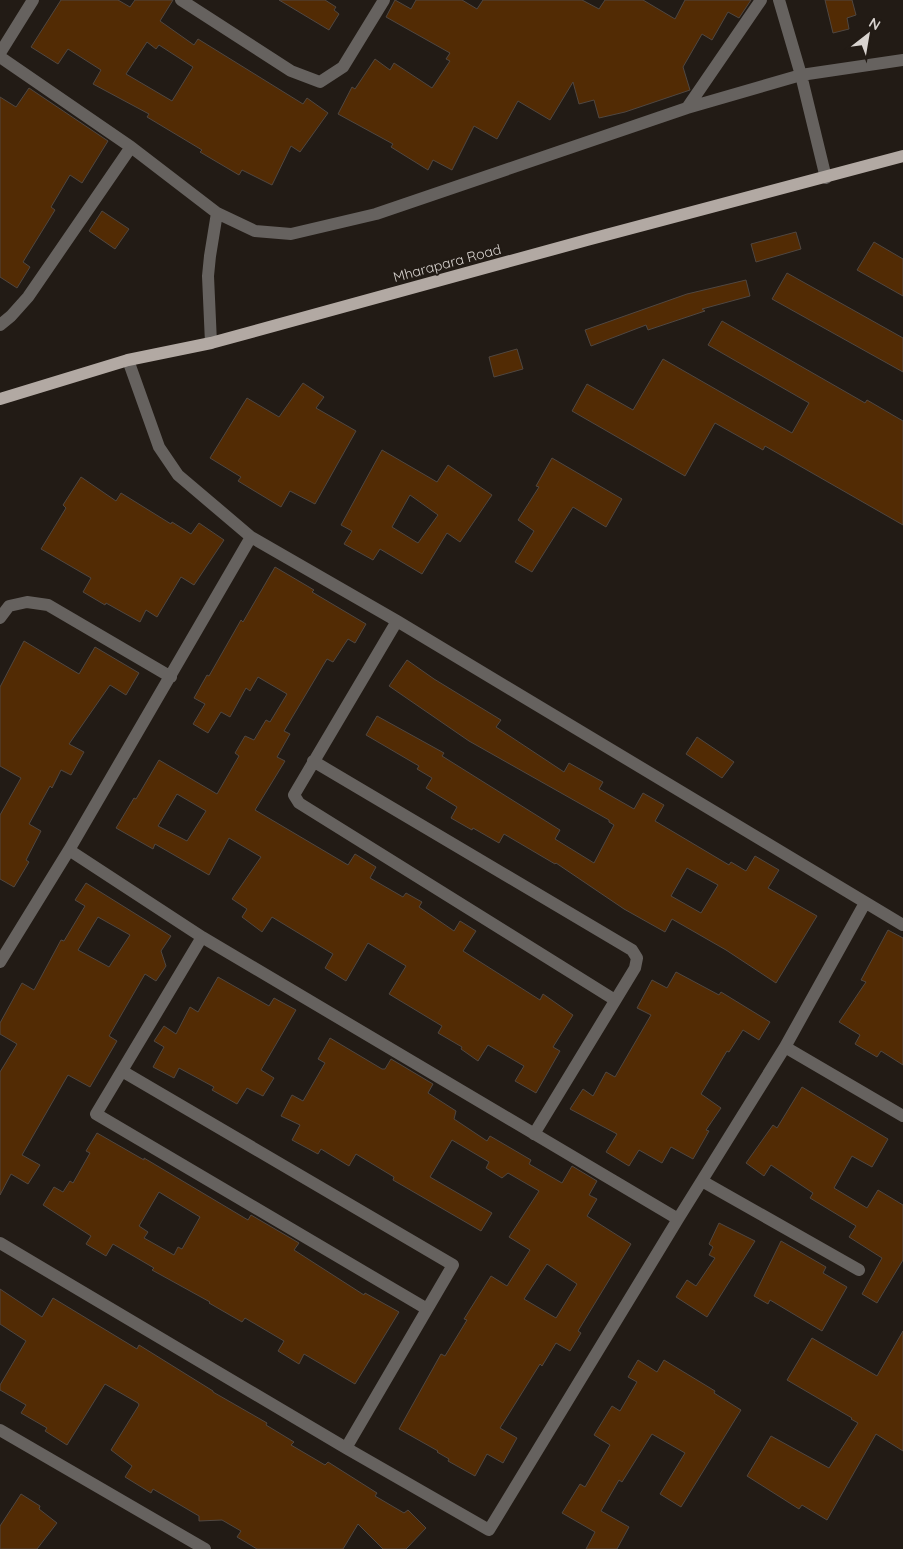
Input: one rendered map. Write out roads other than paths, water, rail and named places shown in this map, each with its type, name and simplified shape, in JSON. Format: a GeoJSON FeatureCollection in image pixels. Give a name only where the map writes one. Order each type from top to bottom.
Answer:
{"type":"FeatureCollection","features":[{"type":"Feature","properties":{"kind":"main road","name":"Mharapara Road"},"geometry":{"type":"LineString","coordinates":[[0,399],[128,360],[211,343],[577,242],[826,178],[903,156]]}},
{"type":"Feature","properties":{"kind":"street"},"geometry":{"type":"LineString","coordinates":[[0,52],[33,0]]}},
{"type":"Feature","properties":{"kind":"street"},"geometry":{"type":"LineString","coordinates":[[180,0],[291,71],[320,82],[344,66],[384,0]]}},
{"type":"Feature","properties":{"kind":"street"},"geometry":{"type":"LineString","coordinates":[[687,108],[761,0]]}},
{"type":"Feature","properties":{"kind":"street"},"geometry":{"type":"LineString","coordinates":[[779,0],[801,75],[826,178]]}},
{"type":"Feature","properties":{"kind":"street"},"geometry":{"type":"LineString","coordinates":[[0,57],[131,147],[217,213],[255,231],[291,234],[376,214],[687,108],[801,75],[903,60]]}},
{"type":"Feature","properties":{"kind":"street"},"geometry":{"type":"LineString","coordinates":[[0,325],[28,297],[131,147]]}},
{"type":"Feature","properties":{"kind":"street"},"geometry":{"type":"LineString","coordinates":[[211,343],[208,276],[217,213]]}},
{"type":"Feature","properties":{"kind":"street"},"geometry":{"type":"LineString","coordinates":[[128,360],[159,447],[178,475],[251,537],[397,621],[903,925]]}},
{"type":"Feature","properties":{"kind":"street"},"geometry":{"type":"LineString","coordinates":[[0,962],[69,850],[251,537]]}},
{"type":"Feature","properties":{"kind":"street"},"geometry":{"type":"LineString","coordinates":[[0,618],[8,606],[27,602],[48,605],[171,677]]}},
{"type":"Feature","properties":{"kind":"street"},"geometry":{"type":"LineString","coordinates":[[397,621],[294,795],[299,803],[615,1000]]}},
{"type":"Feature","properties":{"kind":"street"},"geometry":{"type":"LineString","coordinates":[[313,761],[632,950],[636,958],[635,968],[534,1134]]}},
{"type":"Feature","properties":{"kind":"street"},"geometry":{"type":"LineString","coordinates":[[69,850],[202,937],[678,1218]]}},
{"type":"Feature","properties":{"kind":"street"},"geometry":{"type":"LineString","coordinates":[[0,1242],[346,1448],[489,1530],[784,1047],[865,903]]}},
{"type":"Feature","properties":{"kind":"street"},"geometry":{"type":"LineString","coordinates":[[202,937],[96,1114],[427,1309]]}},
{"type":"Feature","properties":{"kind":"street"},"geometry":{"type":"LineString","coordinates":[[784,1047],[903,1116]]}},
{"type":"Feature","properties":{"kind":"street"},"geometry":{"type":"LineString","coordinates":[[122,1071],[453,1265],[346,1448]]}},
{"type":"Feature","properties":{"kind":"street"},"geometry":{"type":"LineString","coordinates":[[702,1181],[860,1270]]}},
{"type":"Feature","properties":{"kind":"street"},"geometry":{"type":"LineString","coordinates":[[0,1430],[205,1549]]}}]}
